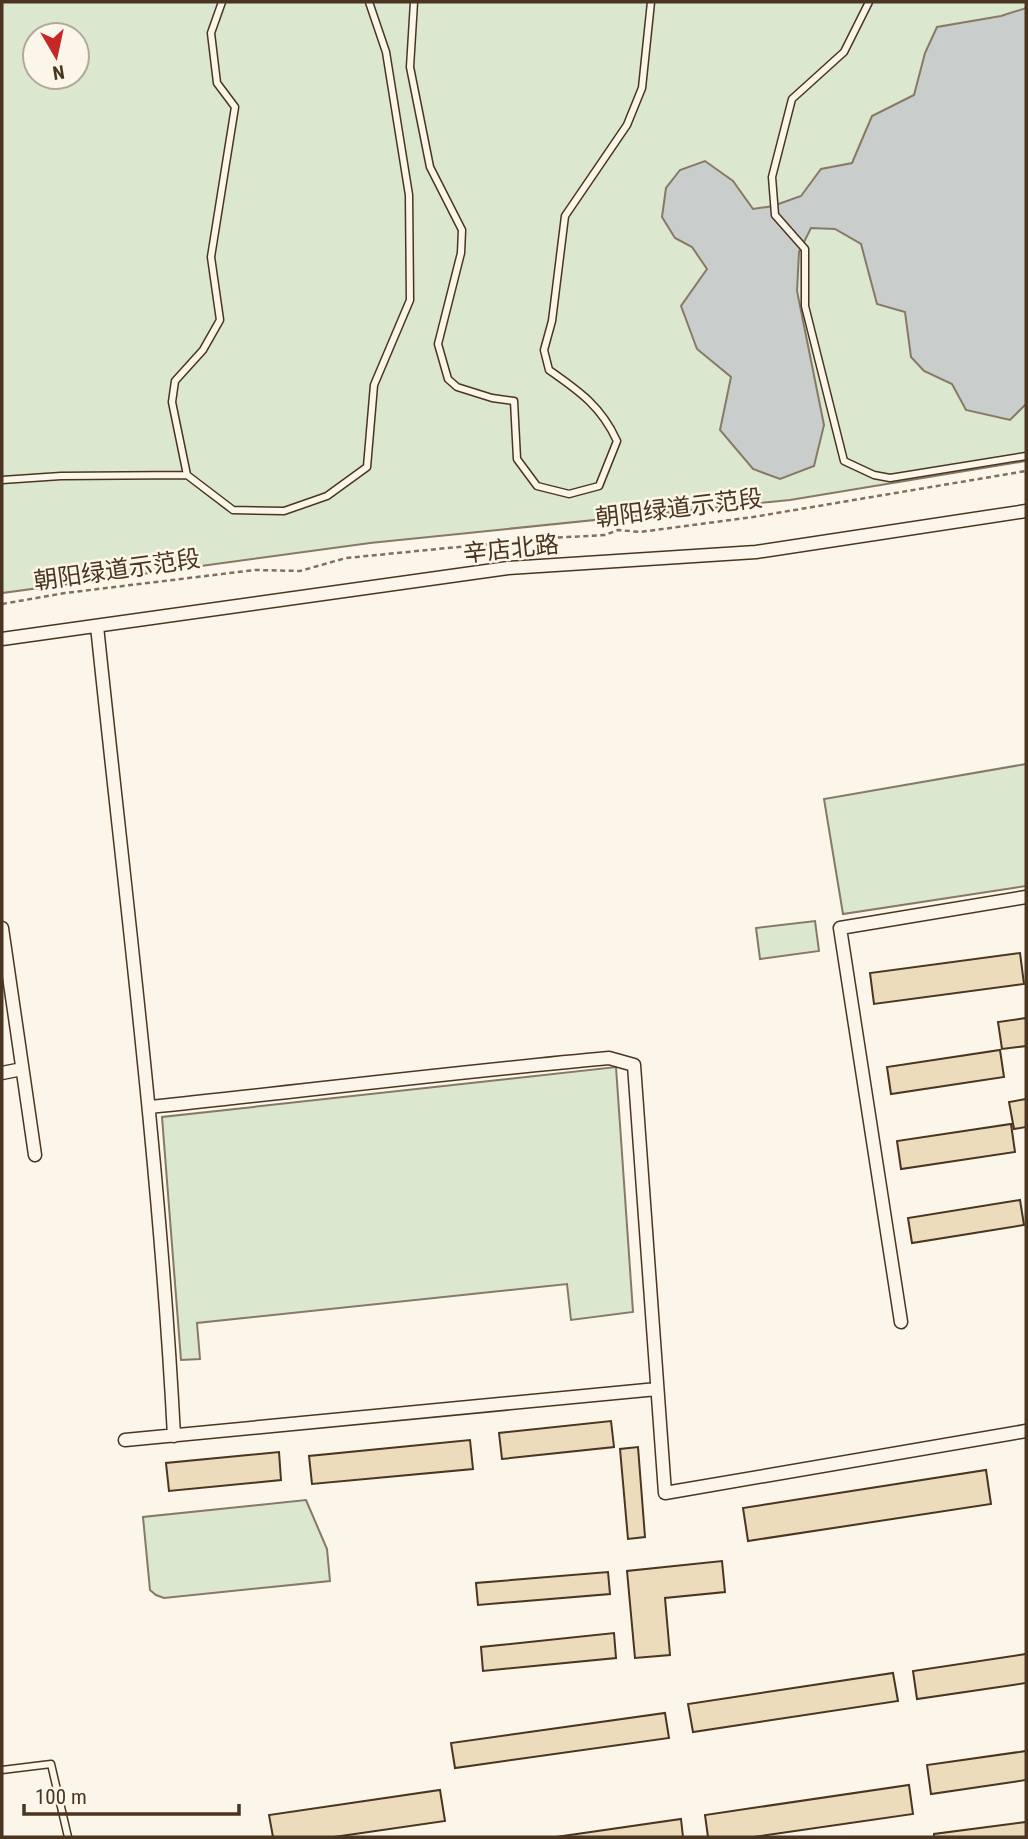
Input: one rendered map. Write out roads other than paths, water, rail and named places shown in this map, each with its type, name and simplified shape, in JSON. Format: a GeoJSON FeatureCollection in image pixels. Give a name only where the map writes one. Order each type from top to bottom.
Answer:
{"type":"FeatureCollection","features":[{"type":"Feature","properties":{"kind":"street","name":"辛店北路"},"geometry":{"type":"LineString","coordinates":[[2,639],[508,568],[755,552],[1026,511]]}},
{"type":"Feature","properties":{"kind":"street"},"geometry":{"type":"LineString","coordinates":[[97,626],[150,1107],[174,1436]]}},
{"type":"Feature","properties":{"kind":"street"},"geometry":{"type":"LineString","coordinates":[[901,1322],[840,928],[1026,897]]}},
{"type":"Feature","properties":{"kind":"street"},"geometry":{"type":"LineString","coordinates":[[2,928],[35,1155]]}},
{"type":"Feature","properties":{"kind":"street"},"geometry":{"type":"LineString","coordinates":[[150,1107],[388,1082],[438,1074],[608,1058],[634,1065],[665,1493],[1026,1431]]}},
{"type":"Feature","properties":{"kind":"street"},"geometry":{"type":"LineString","coordinates":[[2,1073],[22,1069]]}},
{"type":"Feature","properties":{"kind":"street"},"geometry":{"type":"LineString","coordinates":[[125,1440],[657,1389]]}},
{"type":"Feature","properties":{"kind":"lane"},"geometry":{"type":"LineString","coordinates":[[187,475],[172,402],[175,381],[203,350],[220,320],[211,257],[235,107],[218,83],[211,33],[222,2]]}},
{"type":"Feature","properties":{"kind":"lane"},"geometry":{"type":"LineString","coordinates":[[2,480],[61,476],[187,475],[233,510],[284,511],[327,496],[367,467],[374,384],[410,300],[409,195],[386,51],[369,2]]}},
{"type":"Feature","properties":{"kind":"lane"},"geometry":{"type":"LineString","coordinates":[[414,2],[410,66],[430,167],[462,230],[460,253],[438,344],[448,379],[457,387],[492,398],[514,401],[517,459],[537,486],[569,494],[599,486],[617,440],[608,421],[585,395],[549,370],[544,350],[552,321],[565,216],[627,125],[642,88],[651,2]]}},
{"type":"Feature","properties":{"kind":"lane"},"geometry":{"type":"LineString","coordinates":[[869,2],[844,52],[792,99],[772,177],[775,215],[805,249],[805,306],[844,461],[874,475],[890,478],[1026,456]]}},
{"type":"Feature","properties":{"kind":"lane"},"geometry":{"type":"LineString","coordinates":[[2,1770],[51,1764],[68,1837]]}}]}
